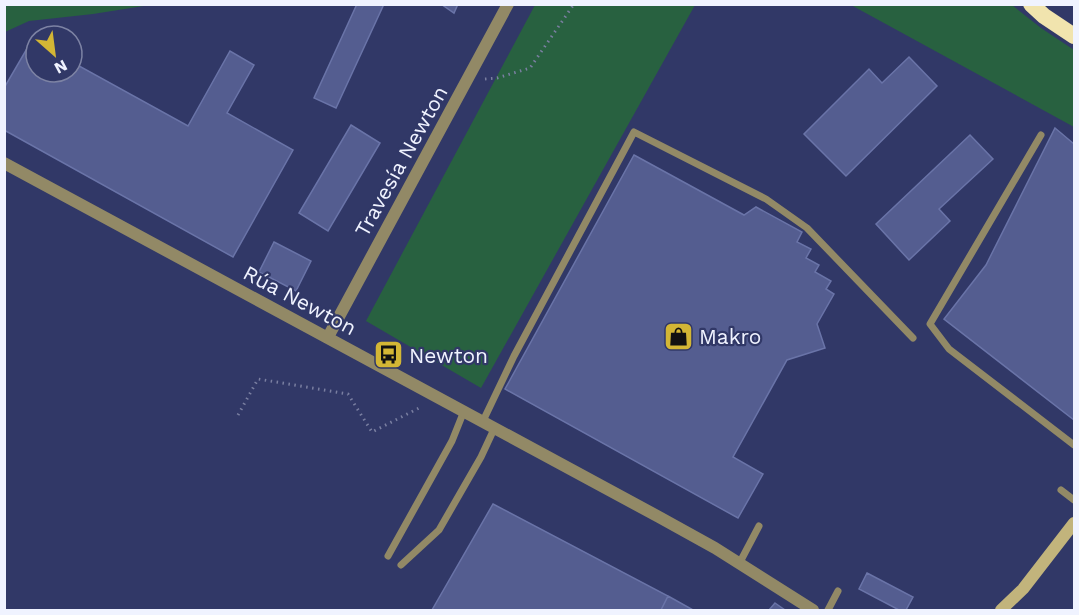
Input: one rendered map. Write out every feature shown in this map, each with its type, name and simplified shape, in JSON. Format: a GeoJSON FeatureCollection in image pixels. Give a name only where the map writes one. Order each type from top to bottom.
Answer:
{"type":"FeatureCollection","features":[{"type":"Feature","properties":{"kind":"highway"},"geometry":{"type":"LineString","coordinates":[[1031,4],[1044,16],[1074,36]]}},
{"type":"Feature","properties":{"kind":"main road"},"geometry":{"type":"LineString","coordinates":[[1011,610],[1023,589],[1074,523]]}},
{"type":"Feature","properties":{"kind":"main road"},"geometry":{"type":"LineString","coordinates":[[1001,610],[1023,589]]}},
{"type":"Feature","properties":{"kind":"street","name":"Travesía Newton"},"geometry":{"type":"LineString","coordinates":[[328,337],[508,4]]}},
{"type":"Feature","properties":{"kind":"street","name":"Rúa Newton"},"geometry":{"type":"LineString","coordinates":[[4,163],[659,517],[715,548],[813,610]]}},
{"type":"Feature","properties":{"kind":"street","name":"Rúa Newton"},"geometry":{"type":"LineString","coordinates":[[763,579],[801,610]]}},
{"type":"Feature","properties":{"kind":"lane"},"geometry":{"type":"LineString","coordinates":[[483,421],[514,356],[634,132],[766,199],[807,228],[913,338]]}},
{"type":"Feature","properties":{"kind":"lane"},"geometry":{"type":"LineString","coordinates":[[1041,135],[930,324],[949,349],[1074,445]]}},
{"type":"Feature","properties":{"kind":"lane"},"geometry":{"type":"LineString","coordinates":[[388,556],[452,441],[464,411]]}},
{"type":"Feature","properties":{"kind":"lane"},"geometry":{"type":"LineString","coordinates":[[401,565],[439,530],[495,428]]}},
{"type":"Feature","properties":{"kind":"lane"},"geometry":{"type":"LineString","coordinates":[[1061,490],[1074,500]]}},
{"type":"Feature","properties":{"kind":"lane"},"geometry":{"type":"LineString","coordinates":[[739,564],[759,526]]}},
{"type":"Feature","properties":{"kind":"lane"},"geometry":{"type":"LineString","coordinates":[[828,610],[838,591]]}},
{"type":"Feature","properties":{"kind":"path"},"geometry":{"type":"LineString","coordinates":[[468,79],[497,78],[530,68],[573,4]]}},
{"type":"Feature","properties":{"kind":"path"},"geometry":{"type":"LineString","coordinates":[[238,415],[258,379],[348,394],[372,432],[421,407]]}},
{"type":"Feature","properties":{"kind":"green space"},"geometry":{"type":"Polygon","coordinates":[[[5,4],[150,5],[29,21],[5,32],[5,4]]]}},
{"type":"Feature","properties":{"kind":"green space"},"geometry":{"type":"Polygon","coordinates":[[[535,5],[695,5],[481,388],[366,321],[535,5]]]}},
{"type":"Feature","properties":{"kind":"green space"},"geometry":{"type":"Polygon","coordinates":[[[851,5],[1012,5],[1074,50],[1074,127],[851,5]]]}},
{"type":"Feature","properties":{"kind":"building"},"geometry":{"type":"Polygon","coordinates":[[[357,4],[384,4],[336,108],[314,98],[357,4]]]}},
{"type":"Feature","properties":{"kind":"building"},"geometry":{"type":"Polygon","coordinates":[[[441,4],[458,4],[454,13],[441,4]]]}},
{"type":"Feature","properties":{"kind":"building"},"geometry":{"type":"Polygon","coordinates":[[[230,51],[254,65],[227,113],[293,150],[233,257],[4,130],[4,88],[24,54],[24,84],[84,84],[84,69],[188,126],[230,51]]]}},
{"type":"Feature","properties":{"kind":"building"},"geometry":{"type":"Polygon","coordinates":[[[909,57],[937,86],[846,176],[804,134],[869,69],[882,83],[909,57]]]}},
{"type":"Feature","properties":{"kind":"building"},"geometry":{"type":"Polygon","coordinates":[[[351,125],[380,143],[328,231],[299,213],[351,125]]]}},
{"type":"Feature","properties":{"kind":"building"},"geometry":{"type":"Polygon","coordinates":[[[1055,128],[1074,144],[1074,420],[944,319],[986,265],[1055,128]]]}},
{"type":"Feature","properties":{"kind":"building"},"geometry":{"type":"Polygon","coordinates":[[[970,135],[993,159],[939,209],[950,221],[909,260],[876,224],[970,135]]]}},
{"type":"Feature","properties":{"kind":"building","name":"Makro"},"geometry":{"type":"Polygon","coordinates":[[[634,155],[744,215],[756,207],[802,232],[797,242],[811,249],[806,258],[819,265],[815,272],[831,281],[826,289],[834,294],[817,324],[825,348],[787,360],[733,457],[763,474],[738,518],[505,389],[634,155]]]}},
{"type":"Feature","properties":{"kind":"building"},"geometry":{"type":"Polygon","coordinates":[[[274,242],[311,261],[296,291],[259,272],[274,242]]]}},
{"type":"Feature","properties":{"kind":"building"},"geometry":{"type":"Polygon","coordinates":[[[493,504],[668,596],[661,610],[432,610],[493,504]]]}},
{"type":"Feature","properties":{"kind":"building"},"geometry":{"type":"Polygon","coordinates":[[[867,573],[913,597],[906,610],[899,610],[859,589],[867,573]]]}},
{"type":"Feature","properties":{"kind":"building"},"geometry":{"type":"Polygon","coordinates":[[[668,596],[693,610],[661,610],[668,596]]]}},
{"type":"Feature","properties":{"kind":"building"},"geometry":{"type":"Polygon","coordinates":[[[775,603],[785,610],[769,610],[775,603]]]}},
{"type":"Feature","properties":{"kind":"place","name":"Makro"},"geometry":{"type":"Point","coordinates":[678,336]}},
{"type":"Feature","properties":{"kind":"place","name":"Newton"},"geometry":{"type":"Point","coordinates":[388,355]}}]}
